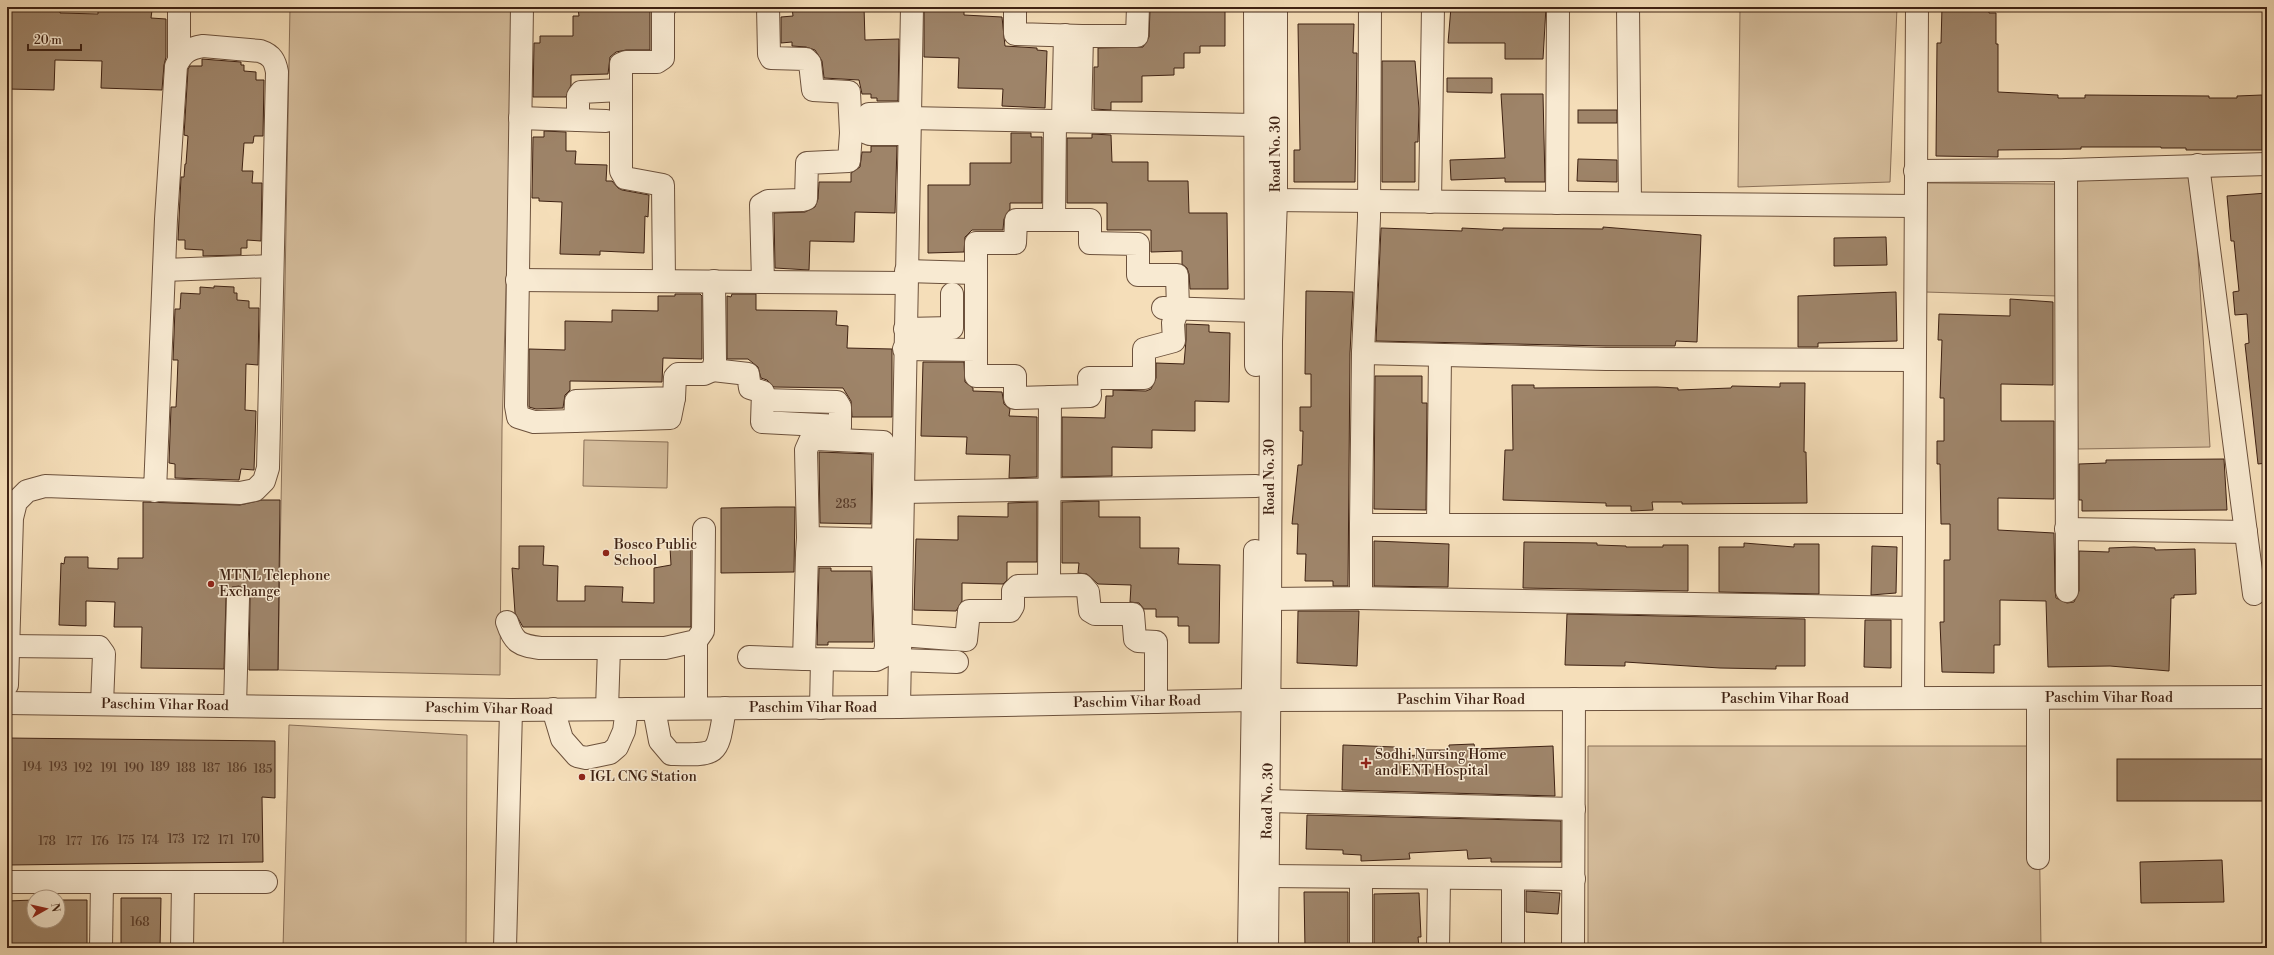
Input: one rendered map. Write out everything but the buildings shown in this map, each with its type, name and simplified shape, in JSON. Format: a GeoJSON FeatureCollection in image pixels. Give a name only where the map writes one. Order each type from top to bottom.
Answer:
{"type":"FeatureCollection","features":[{"type":"Feature","properties":{"kind":"street"},"geometry":{"type":"LineString","coordinates":[[155,491],[164,270],[175,72],[179,60],[179,7]]}},
{"type":"Feature","properties":{"kind":"street"},"geometry":{"type":"LineString","coordinates":[[522,7],[517,280],[516,406],[518,417],[534,422],[575,421],[576,401],[674,398],[675,377],[678,374],[704,374],[713,370],[748,374],[750,388],[764,392],[762,422],[903,430]]}},
{"type":"Feature","properties":{"kind":"street"},"geometry":{"type":"LineString","coordinates":[[664,281],[665,189],[661,183],[625,178],[622,175],[621,90],[622,64],[630,61],[657,62],[663,58],[663,9],[665,7]]}},
{"type":"Feature","properties":{"kind":"street"},"geometry":{"type":"LineString","coordinates":[[763,282],[761,205],[768,201],[806,199],[807,166],[809,162],[849,161],[857,124],[849,92],[813,90],[810,63],[806,59],[771,58],[769,54],[768,7]]}},
{"type":"Feature","properties":{"kind":"street"},"geometry":{"type":"LineString","coordinates":[[899,707],[900,635],[889,548],[902,492],[908,122],[912,7]]}},
{"type":"Feature","properties":{"kind":"street"},"geometry":{"type":"LineString","coordinates":[[1015,7],[1015,34],[1074,36],[1137,36],[1138,7]]}},
{"type":"Feature","properties":{"kind":"street","name":"Road No. 30"},"geometry":{"type":"LineString","coordinates":[[1250,948],[1261,700],[1270,599],[1271,341],[1266,200],[1255,125],[1255,7]]}},
{"type":"Feature","properties":{"kind":"street","name":"Road No. 30"},"geometry":{"type":"LineString","coordinates":[[1266,948],[1268,801],[1261,700],[1256,486],[1256,311],[1266,200],[1276,7]]}},
{"type":"Feature","properties":{"kind":"street"},"geometry":{"type":"LineString","coordinates":[[1358,598],[1361,591],[1363,353],[1368,199],[1370,7]]}},
{"type":"Feature","properties":{"kind":"street"},"geometry":{"type":"LineString","coordinates":[[1430,202],[1433,7]]}},
{"type":"Feature","properties":{"kind":"street"},"geometry":{"type":"LineString","coordinates":[[1557,203],[1558,7]]}},
{"type":"Feature","properties":{"kind":"street"},"geometry":{"type":"LineString","coordinates":[[1628,7],[1630,204]]}},
{"type":"Feature","properties":{"kind":"street"},"geometry":{"type":"LineString","coordinates":[[1913,698],[1917,7]]}},
{"type":"Feature","properties":{"kind":"street"},"geometry":{"type":"LineString","coordinates":[[1054,220],[1066,121],[1074,36]]}},
{"type":"Feature","properties":{"kind":"street"},"geometry":{"type":"LineString","coordinates":[[7,685],[12,518],[16,502],[27,491],[45,486],[240,493],[255,490],[264,481],[268,468],[277,72],[275,63],[268,54],[260,51],[203,46],[188,49],[179,60]]}},
{"type":"Feature","properties":{"kind":"street"},"geometry":{"type":"LineString","coordinates":[[578,120],[578,96],[581,92],[621,90]]}},
{"type":"Feature","properties":{"kind":"street"},"geometry":{"type":"LineString","coordinates":[[857,124],[869,114],[908,122],[1066,121],[1255,125]]}},
{"type":"Feature","properties":{"kind":"street"},"geometry":{"type":"LineString","coordinates":[[520,118],[606,121]]}},
{"type":"Feature","properties":{"kind":"street"},"geometry":{"type":"LineString","coordinates":[[1915,171],[2066,170],[2267,164]]}},
{"type":"Feature","properties":{"kind":"street"},"geometry":{"type":"LineString","coordinates":[[2198,165],[2254,594]]}},
{"type":"Feature","properties":{"kind":"street"},"geometry":{"type":"LineString","coordinates":[[2066,170],[2067,591]]}},
{"type":"Feature","properties":{"kind":"street"},"geometry":{"type":"LineString","coordinates":[[1266,200],[1368,199],[1430,202],[1915,206]]}},
{"type":"Feature","properties":{"kind":"street"},"geometry":{"type":"LineString","coordinates":[[1163,335],[1168,302],[1177,275],[1138,275],[1138,244],[1090,243],[1090,220],[1016,220],[1015,244],[976,243],[976,376],[1016,376],[1015,398],[1090,396],[1089,378],[1144,378],[1144,349],[1174,341],[1173,323],[1168,302]]}},
{"type":"Feature","properties":{"kind":"street"},"geometry":{"type":"LineString","coordinates":[[164,270],[272,266]]}},
{"type":"Feature","properties":{"kind":"street"},"geometry":{"type":"LineString","coordinates":[[517,280],[763,282],[975,273]]}},
{"type":"Feature","properties":{"kind":"street"},"geometry":{"type":"LineString","coordinates":[[713,370],[715,361],[714,281]]}},
{"type":"Feature","properties":{"kind":"street"},"geometry":{"type":"LineString","coordinates":[[905,339],[952,328],[952,294]]}},
{"type":"Feature","properties":{"kind":"street"},"geometry":{"type":"LineString","coordinates":[[1168,302],[1256,311]]}},
{"type":"Feature","properties":{"kind":"street"},"geometry":{"type":"LineString","coordinates":[[905,339],[976,350]]}},
{"type":"Feature","properties":{"kind":"street"},"geometry":{"type":"LineString","coordinates":[[1363,353],[1606,359],[1914,360]]}},
{"type":"Feature","properties":{"kind":"street"},"geometry":{"type":"LineString","coordinates":[[1438,524],[1440,356]]}},
{"type":"Feature","properties":{"kind":"street"},"geometry":{"type":"LineString","coordinates":[[1049,584],[1050,397]]}},
{"type":"Feature","properties":{"kind":"street"},"geometry":{"type":"LineString","coordinates":[[749,657],[813,659],[876,660],[884,656],[886,647],[889,548],[885,447],[883,442],[816,439],[810,442],[806,450],[807,547],[813,659],[821,708]]}},
{"type":"Feature","properties":{"kind":"street"},"geometry":{"type":"LineString","coordinates":[[902,492],[1256,486]]}},
{"type":"Feature","properties":{"kind":"street"},"geometry":{"type":"LineString","coordinates":[[1362,525],[1914,525]]}},
{"type":"Feature","properties":{"kind":"street"},"geometry":{"type":"LineString","coordinates":[[696,708],[696,641],[703,631],[704,529]]}},
{"type":"Feature","properties":{"kind":"street"},"geometry":{"type":"LineString","coordinates":[[2066,529],[2246,532]]}},
{"type":"Feature","properties":{"kind":"street"},"geometry":{"type":"LineString","coordinates":[[807,547],[889,548]]}},
{"type":"Feature","properties":{"kind":"street"},"geometry":{"type":"LineString","coordinates":[[900,635],[966,640],[969,611],[1010,611],[1013,606],[1013,591],[1016,587],[1022,584],[1084,586],[1088,592],[1089,609],[1095,614],[1133,614],[1135,639],[1138,641],[1156,642],[1156,702]]}},
{"type":"Feature","properties":{"kind":"street"},"geometry":{"type":"LineString","coordinates":[[235,706],[238,598]]}},
{"type":"Feature","properties":{"kind":"street"},"geometry":{"type":"LineString","coordinates":[[1270,599],[1358,598],[1913,608]]}},
{"type":"Feature","properties":{"kind":"street"},"geometry":{"type":"LineString","coordinates":[[507,622],[512,637],[523,645],[540,648],[665,648],[696,641]]}},
{"type":"Feature","properties":{"kind":"street"},"geometry":{"type":"LineString","coordinates":[[8,646],[99,646],[104,654],[102,704]]}},
{"type":"Feature","properties":{"kind":"street"},"geometry":{"type":"LineString","coordinates":[[553,709],[562,739],[577,756],[586,758],[610,753],[617,747],[624,731],[617,709],[609,648]]}},
{"type":"Feature","properties":{"kind":"street"},"geometry":{"type":"LineString","coordinates":[[899,660],[957,662]]}},
{"type":"Feature","properties":{"kind":"street","name":"Paschim Vihar Road"},"geometry":{"type":"LineString","coordinates":[[7,703],[511,710],[899,707],[1261,700],[2267,697]]}},
{"type":"Feature","properties":{"kind":"street"},"geometry":{"type":"LineString","coordinates":[[2038,698],[2038,858]]}},
{"type":"Feature","properties":{"kind":"street"},"geometry":{"type":"LineString","coordinates":[[1574,699],[1574,948]]}},
{"type":"Feature","properties":{"kind":"street"},"geometry":{"type":"LineString","coordinates":[[654,709],[660,741],[671,754],[704,754],[712,753],[718,746],[725,708]]}},
{"type":"Feature","properties":{"kind":"street"},"geometry":{"type":"LineString","coordinates":[[505,948],[511,710]]}},
{"type":"Feature","properties":{"kind":"street"},"geometry":{"type":"LineString","coordinates":[[1268,801],[1574,809]]}},
{"type":"Feature","properties":{"kind":"street"},"geometry":{"type":"LineString","coordinates":[[1267,876],[1439,879],[1574,879]]}},
{"type":"Feature","properties":{"kind":"street"},"geometry":{"type":"LineString","coordinates":[[1361,878],[1361,948]]}},
{"type":"Feature","properties":{"kind":"street"},"geometry":{"type":"LineString","coordinates":[[1438,948],[1439,879]]}},
{"type":"Feature","properties":{"kind":"street"},"geometry":{"type":"LineString","coordinates":[[1513,879],[1513,948]]}},
{"type":"Feature","properties":{"kind":"street"},"geometry":{"type":"LineString","coordinates":[[7,882],[266,882]]}},
{"type":"Feature","properties":{"kind":"street"},"geometry":{"type":"LineString","coordinates":[[101,948],[102,882]]}},
{"type":"Feature","properties":{"kind":"street"},"geometry":{"type":"LineString","coordinates":[[182,948],[183,882]]}},
{"type":"Feature","properties":{"kind":"shaded area"},"geometry":{"type":"Polygon","coordinates":[[[290,7],[514,7],[502,429],[500,675],[278,670],[290,7]]]}},
{"type":"Feature","properties":{"kind":"shaded area"},"geometry":{"type":"Polygon","coordinates":[[[1740,7],[1897,7],[1890,182],[1738,187],[1740,7]]]}},
{"type":"Feature","properties":{"kind":"shaded area"},"geometry":{"type":"Polygon","coordinates":[[[2193,176],[2210,447],[2078,449],[2074,181],[2193,176]]]}},
{"type":"Feature","properties":{"kind":"shaded area"},"geometry":{"type":"Polygon","coordinates":[[[1927,183],[2055,184],[2058,296],[1925,292],[1927,183]]]}},
{"type":"Feature","properties":{"kind":"shaded area"},"geometry":{"type":"Polygon","coordinates":[[[584,440],[668,442],[667,488],[583,486],[584,440]]]}},
{"type":"Feature","properties":{"kind":"shaded area"},"geometry":{"type":"Polygon","coordinates":[[[289,725],[467,735],[466,948],[283,948],[289,725]]]}},
{"type":"Feature","properties":{"kind":"shaded area"},"geometry":{"type":"Polygon","coordinates":[[[1588,746],[2038,746],[2041,948],[1588,948],[1588,746]]]}},
{"type":"Feature","properties":{"kind":"place","name":"Bosco Public School"},"geometry":{"type":"Point","coordinates":[606,553]}},
{"type":"Feature","properties":{"kind":"place","name":"MTNL Telephone Exchange"},"geometry":{"type":"Point","coordinates":[211,584]}},
{"type":"Feature","properties":{"kind":"place","name":"Sodhi Nursing Home and ENT Hospital"},"geometry":{"type":"Point","coordinates":[1366,763]}},
{"type":"Feature","properties":{"kind":"place","name":"IGL CNG Station"},"geometry":{"type":"Point","coordinates":[582,777]}}]}
